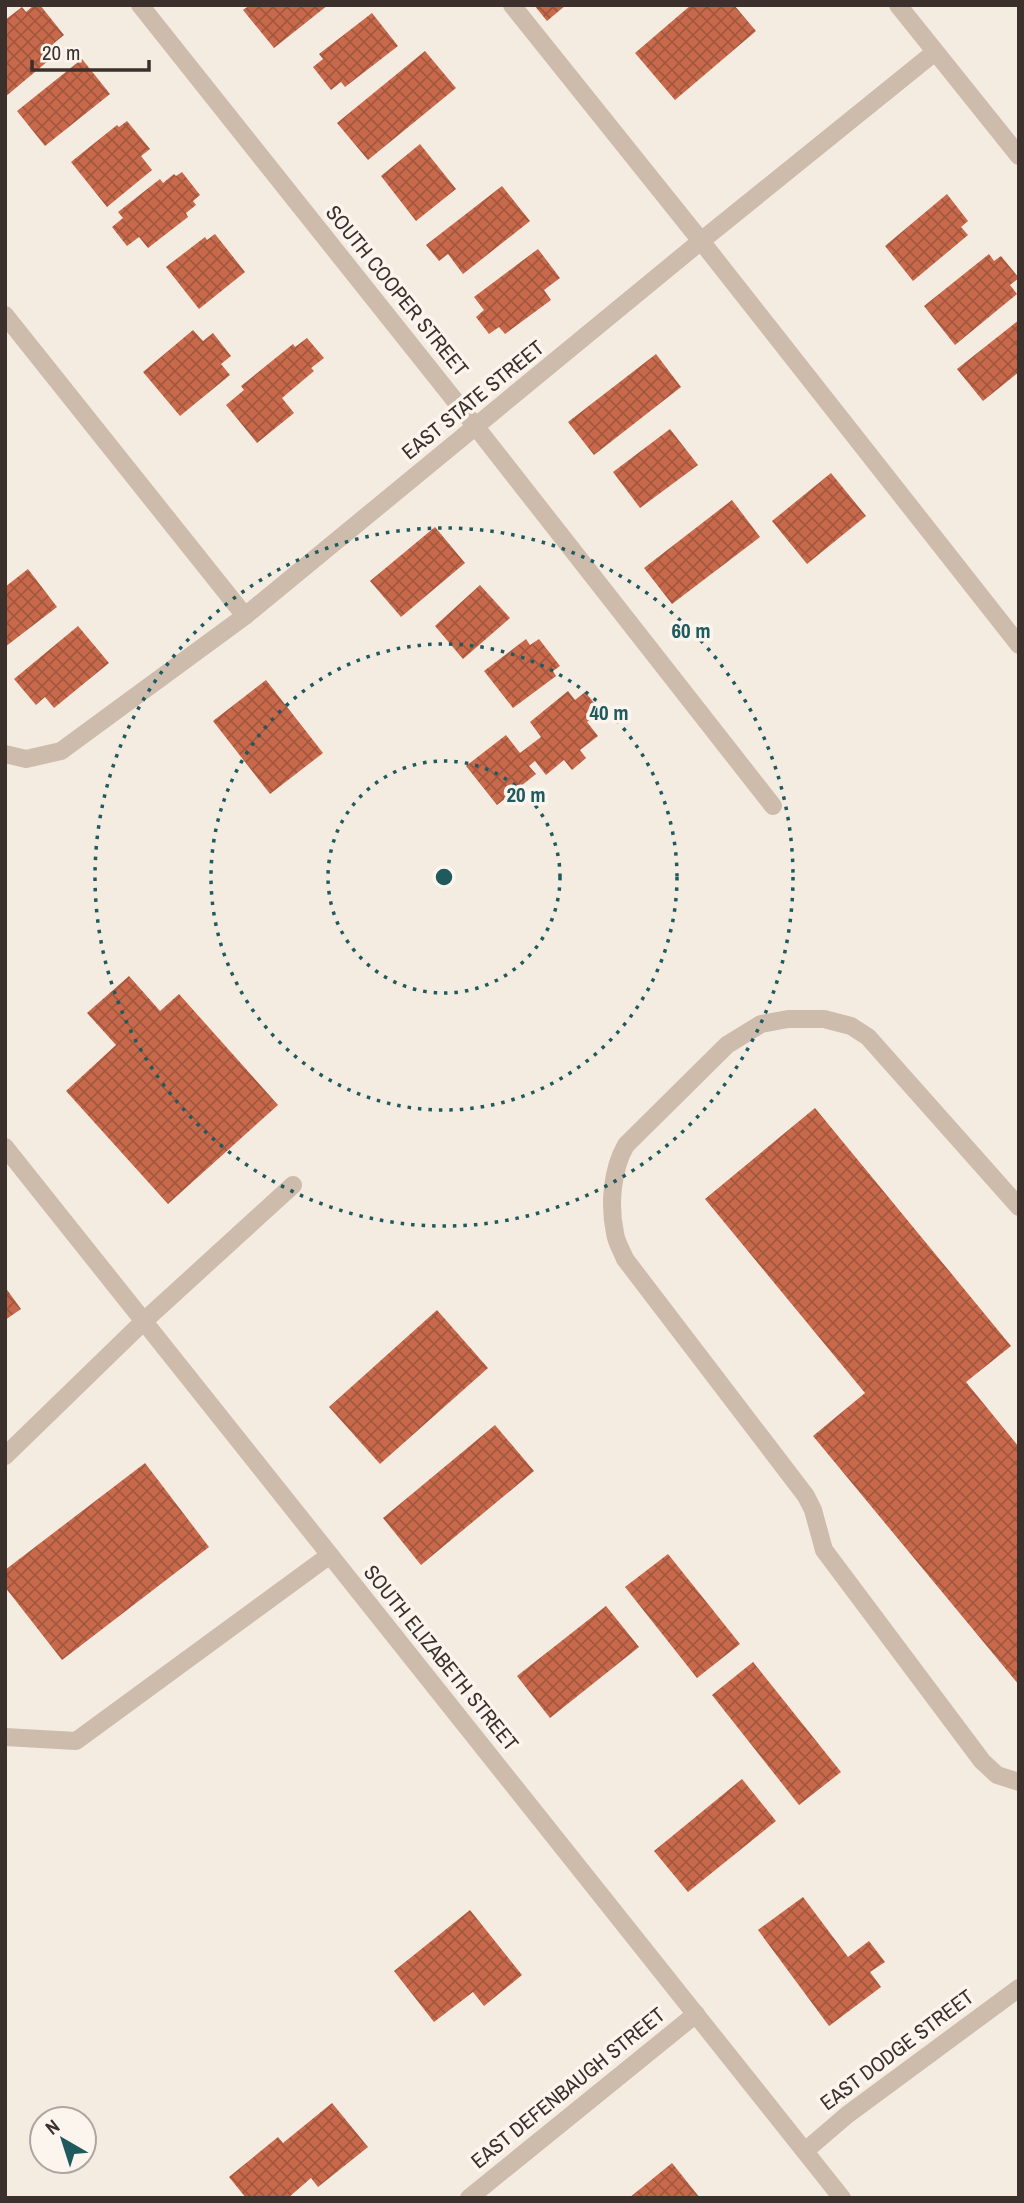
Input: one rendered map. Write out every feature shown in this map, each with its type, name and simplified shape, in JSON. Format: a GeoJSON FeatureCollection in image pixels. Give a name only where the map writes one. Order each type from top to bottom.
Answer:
{"type":"FeatureCollection","features":[{"type":"Feature","properties":{"kind":"street","name":"SOUTH COOPER STREET"},"geometry":{"type":"LineString","coordinates":[[140,5],[773,806]]}},
{"type":"Feature","properties":{"kind":"street"},"geometry":{"type":"LineString","coordinates":[[512,5],[1019,645]]}},
{"type":"Feature","properties":{"kind":"street"},"geometry":{"type":"LineString","coordinates":[[898,5],[1019,156]]}},
{"type":"Feature","properties":{"kind":"street","name":"EAST STATE STREET"},"geometry":{"type":"LineString","coordinates":[[5,754],[26,759],[61,751],[245,616],[935,52]]}},
{"type":"Feature","properties":{"kind":"street"},"geometry":{"type":"LineString","coordinates":[[5,315],[245,616]]}},
{"type":"Feature","properties":{"kind":"street"},"geometry":{"type":"LineString","coordinates":[[1019,1207],[868,1037],[851,1026],[824,1019],[788,1019],[761,1024],[727,1045],[626,1145],[618,1158],[613,1193],[615,1234],[625,1259],[806,1496],[813,1510],[824,1550],[982,1761],[997,1775],[1019,1782]]}},
{"type":"Feature","properties":{"kind":"street","name":"SOUTH ELIZABETH STREET"},"geometry":{"type":"LineString","coordinates":[[5,1147],[842,2198]]}},
{"type":"Feature","properties":{"kind":"street"},"geometry":{"type":"LineString","coordinates":[[5,1456],[144,1321],[293,1185]]}},
{"type":"Feature","properties":{"kind":"street"},"geometry":{"type":"LineString","coordinates":[[5,1737],[76,1741],[330,1555]]}},
{"type":"Feature","properties":{"kind":"street","name":"EAST DODGE STREET"},"geometry":{"type":"LineString","coordinates":[[805,2151],[847,2115],[1019,1988]]}},
{"type":"Feature","properties":{"kind":"street","name":"EAST DEFENBAUGH STREET"},"geometry":{"type":"LineString","coordinates":[[469,2198],[696,2014]]}},
{"type":"Feature","properties":{"kind":"building"},"geometry":{"type":"Polygon","coordinates":[[[34,5],[40,5],[64,35],[53,44],[60,51],[5,97],[5,20],[22,7],[26,12],[34,5]]]}},
{"type":"Feature","properties":{"kind":"building"},"geometry":{"type":"Polygon","coordinates":[[[250,5],[328,5],[274,48],[243,10],[250,5]]]}},
{"type":"Feature","properties":{"kind":"building"},"geometry":{"type":"Polygon","coordinates":[[[534,5],[566,5],[547,21],[534,5]]]}},
{"type":"Feature","properties":{"kind":"building"},"geometry":{"type":"Polygon","coordinates":[[[691,5],[734,5],[756,31],[675,100],[635,53],[691,5]]]}},
{"type":"Feature","properties":{"kind":"building"},"geometry":{"type":"Polygon","coordinates":[[[372,13],[398,46],[345,87],[341,82],[331,90],[313,67],[323,59],[319,54],[372,13]]]}},
{"type":"Feature","properties":{"kind":"building"},"geometry":{"type":"Polygon","coordinates":[[[425,51],[456,88],[368,160],[337,123],[425,51]]]}},
{"type":"Feature","properties":{"kind":"building"},"geometry":{"type":"Polygon","coordinates":[[[82,59],[110,94],[45,146],[17,111],[82,59]]]}},
{"type":"Feature","properties":{"kind":"building"},"geometry":{"type":"Polygon","coordinates":[[[127,121],[150,149],[141,156],[152,170],[107,207],[71,162],[117,125],[119,127],[127,121]]]}},
{"type":"Feature","properties":{"kind":"building"},"geometry":{"type":"Polygon","coordinates":[[[420,144],[456,189],[416,221],[381,176],[420,144]]]}},
{"type":"Feature","properties":{"kind":"building"},"geometry":{"type":"Polygon","coordinates":[[[182,172],[200,195],[193,201],[196,205],[186,213],[188,217],[148,248],[139,237],[127,246],[112,227],[123,218],[118,212],[160,179],[163,183],[174,174],[176,176],[182,172]]]}},
{"type":"Feature","properties":{"kind":"building"},"geometry":{"type":"Polygon","coordinates":[[[502,186],[530,221],[463,274],[448,254],[439,261],[426,245],[502,186]]]}},
{"type":"Feature","properties":{"kind":"building"},"geometry":{"type":"Polygon","coordinates":[[[947,194],[968,221],[961,227],[968,235],[913,281],[885,246],[947,194]]]}},
{"type":"Feature","properties":{"kind":"building"},"geometry":{"type":"Polygon","coordinates":[[[215,234],[245,272],[199,309],[166,267],[205,237],[207,240],[215,234]]]}},
{"type":"Feature","properties":{"kind":"building"},"geometry":{"type":"Polygon","coordinates":[[[538,249],[560,278],[544,290],[551,300],[505,334],[499,327],[489,334],[476,317],[484,310],[474,297],[538,249]]]}},
{"type":"Feature","properties":{"kind":"building"},"geometry":{"type":"Polygon","coordinates":[[[989,254],[994,261],[1001,256],[1019,278],[1010,285],[1017,294],[955,345],[924,306],[989,254]]]}},
{"type":"Feature","properties":{"kind":"building"},"geometry":{"type":"Polygon","coordinates":[[[1019,320],[1019,372],[983,401],[957,369],[1019,320]]]}},
{"type":"Feature","properties":{"kind":"building"},"geometry":{"type":"Polygon","coordinates":[[[193,330],[203,341],[213,333],[231,356],[221,364],[230,375],[180,416],[143,372],[193,330]]]}},
{"type":"Feature","properties":{"kind":"building"},"geometry":{"type":"Polygon","coordinates":[[[307,338],[324,358],[311,368],[314,371],[282,398],[294,413],[257,443],[226,405],[244,390],[241,386],[293,344],[295,347],[307,338]]]}},
{"type":"Feature","properties":{"kind":"building"},"geometry":{"type":"Polygon","coordinates":[[[656,354],[681,387],[594,455],[568,422],[656,354]]]}},
{"type":"Feature","properties":{"kind":"building"},"geometry":{"type":"Polygon","coordinates":[[[670,429],[698,465],[640,508],[613,472],[670,429]]]}},
{"type":"Feature","properties":{"kind":"building"},"geometry":{"type":"Polygon","coordinates":[[[831,473],[866,516],[807,564],[772,521],[831,473]]]}},
{"type":"Feature","properties":{"kind":"building"},"geometry":{"type":"Polygon","coordinates":[[[732,500],[760,537],[672,604],[644,568],[732,500]]]}},
{"type":"Feature","properties":{"kind":"building"},"geometry":{"type":"Polygon","coordinates":[[[435,527],[465,563],[401,617],[370,581],[435,527]]]}},
{"type":"Feature","properties":{"kind":"building"},"geometry":{"type":"Polygon","coordinates":[[[28,569],[57,607],[5,647],[5,587],[28,569]]]}},
{"type":"Feature","properties":{"kind":"building"},"geometry":{"type":"Polygon","coordinates":[[[480,585],[510,618],[463,659],[435,626],[480,585]]]}},
{"type":"Feature","properties":{"kind":"building"},"geometry":{"type":"Polygon","coordinates":[[[78,626],[109,663],[54,708],[45,697],[36,705],[14,679],[78,626]]]}},
{"type":"Feature","properties":{"kind":"building"},"geometry":{"type":"Polygon","coordinates":[[[526,639],[530,645],[539,639],[560,666],[553,671],[556,676],[513,708],[484,671],[526,639]]]}},
{"type":"Feature","properties":{"kind":"building"},"geometry":{"type":"Polygon","coordinates":[[[266,680],[323,753],[270,794],[213,721],[266,680]]]}},
{"type":"Feature","properties":{"kind":"building"},"geometry":{"type":"Polygon","coordinates":[[[568,691],[575,700],[585,692],[601,711],[587,722],[598,736],[580,750],[586,758],[572,770],[564,760],[546,775],[535,761],[529,766],[536,774],[497,805],[466,766],[506,735],[520,753],[541,737],[530,722],[568,691]]]}},
{"type":"Feature","properties":{"kind":"building"},"geometry":{"type":"Polygon","coordinates":[[[129,976],[160,1011],[179,994],[278,1105],[168,1204],[66,1091],[116,1045],[87,1013],[129,976]]]}},
{"type":"Feature","properties":{"kind":"building"},"geometry":{"type":"Polygon","coordinates":[[[815,1108],[1011,1346],[966,1382],[1019,1447],[1019,1685],[813,1436],[865,1393],[705,1199],[815,1108]]]}},
{"type":"Feature","properties":{"kind":"building"},"geometry":{"type":"Polygon","coordinates":[[[5,1287],[21,1309],[5,1320],[5,1287]]]}},
{"type":"Feature","properties":{"kind":"building"},"geometry":{"type":"Polygon","coordinates":[[[437,1310],[488,1368],[380,1464],[329,1407],[437,1310]]]}},
{"type":"Feature","properties":{"kind":"building"},"geometry":{"type":"Polygon","coordinates":[[[495,1425],[534,1471],[421,1565],[383,1518],[495,1425]]]}},
{"type":"Feature","properties":{"kind":"building"},"geometry":{"type":"Polygon","coordinates":[[[145,1463],[209,1547],[62,1660],[5,1587],[5,1570],[145,1463]]]}},
{"type":"Feature","properties":{"kind":"building"},"geometry":{"type":"Polygon","coordinates":[[[668,1554],[740,1644],[697,1678],[625,1587],[668,1554]]]}},
{"type":"Feature","properties":{"kind":"building"},"geometry":{"type":"Polygon","coordinates":[[[606,1606],[639,1647],[550,1718],[517,1676],[606,1606]]]}},
{"type":"Feature","properties":{"kind":"building"},"geometry":{"type":"Polygon","coordinates":[[[753,1662],[841,1772],[799,1805],[712,1695],[753,1662]]]}},
{"type":"Feature","properties":{"kind":"building"},"geometry":{"type":"Polygon","coordinates":[[[742,1779],[776,1821],[688,1892],[654,1851],[742,1779]]]}},
{"type":"Feature","properties":{"kind":"building"},"geometry":{"type":"Polygon","coordinates":[[[803,1897],[848,1957],[869,1941],[885,1962],[870,1972],[881,1987],[829,2026],[758,1930],[803,1897]]]}},
{"type":"Feature","properties":{"kind":"building"},"geometry":{"type":"Polygon","coordinates":[[[470,1910],[522,1975],[484,2006],[473,1992],[434,2022],[394,1971],[470,1910]]]}},
{"type":"Feature","properties":{"kind":"building"},"geometry":{"type":"Polygon","coordinates":[[[332,2103],[368,2147],[318,2187],[311,2178],[288,2198],[246,2198],[229,2177],[278,2137],[283,2143],[332,2103]]]}},
{"type":"Feature","properties":{"kind":"building"},"geometry":{"type":"Polygon","coordinates":[[[672,2163],[700,2198],[629,2198],[672,2163]]]}}]}
